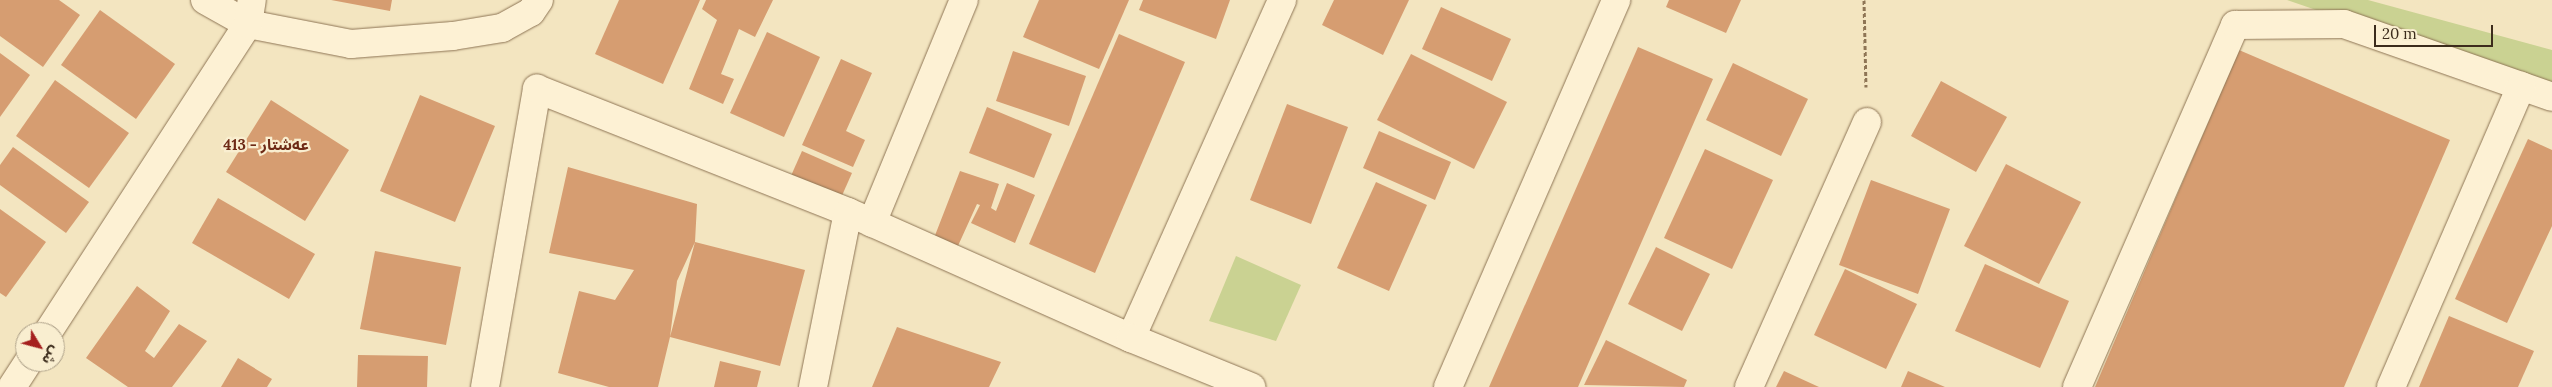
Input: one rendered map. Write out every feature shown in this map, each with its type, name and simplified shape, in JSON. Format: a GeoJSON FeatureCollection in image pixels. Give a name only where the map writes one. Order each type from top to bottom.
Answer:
{"type":"FeatureCollection","features":[{"type":"Feature","properties":{"kind":"street"},"geometry":{"type":"LineString","coordinates":[[205,0],[351,44],[453,36],[502,28],[531,12],[539,0]]}},
{"type":"Feature","properties":{"kind":"street"},"geometry":{"type":"LineString","coordinates":[[872,223],[964,0]]}},
{"type":"Feature","properties":{"kind":"street"},"geometry":{"type":"LineString","coordinates":[[1131,338],[1282,0]]}},
{"type":"Feature","properties":{"kind":"street"},"geometry":{"type":"LineString","coordinates":[[1448,387],[1616,0]]}},
{"type":"Feature","properties":{"kind":"street"},"geometry":{"type":"LineString","coordinates":[[54,322],[250,12]]}},
{"type":"Feature","properties":{"kind":"street"},"geometry":{"type":"LineString","coordinates":[[2077,387],[2234,25],[2344,24],[2552,97]]}},
{"type":"Feature","properties":{"kind":"street"},"geometry":{"type":"LineString","coordinates":[[2391,387],[2521,86]]}},
{"type":"Feature","properties":{"kind":"street"},"geometry":{"type":"LineString","coordinates":[[485,387],[537,89],[848,212],[1131,338],[1251,387]]}},
{"type":"Feature","properties":{"kind":"street"},"geometry":{"type":"LineString","coordinates":[[1749,387],[1867,122]]}},
{"type":"Feature","properties":{"kind":"street"},"geometry":{"type":"LineString","coordinates":[[813,387],[848,212]]}},
{"type":"Feature","properties":{"kind":"street"},"geometry":{"type":"LineString","coordinates":[[12,387],[22,372]]}},
{"type":"Feature","properties":{"kind":"green space"},"geometry":{"type":"Polygon","coordinates":[[[2287,0],[2368,0],[2552,50],[2552,91],[2287,0]]]}},
{"type":"Feature","properties":{"kind":"green space"},"geometry":{"type":"Polygon","coordinates":[[[1236,256],[1301,285],[1276,341],[1209,321],[1236,256]]]}},
{"type":"Feature","properties":{"kind":"building"},"geometry":{"type":"Polygon","coordinates":[[[0,0],[59,0],[80,15],[43,67],[0,36],[0,0]]]}},
{"type":"Feature","properties":{"kind":"building"},"geometry":{"type":"Polygon","coordinates":[[[331,0],[392,0],[390,11],[331,0]]]}},
{"type":"Feature","properties":{"kind":"building"},"geometry":{"type":"Polygon","coordinates":[[[619,0],[700,0],[663,84],[595,54],[619,0]]]}},
{"type":"Feature","properties":{"kind":"building"},"geometry":{"type":"Polygon","coordinates":[[[706,0],[773,0],[755,37],[739,29],[721,74],[734,79],[723,104],[689,89],[717,20],[702,9],[706,0]]]}},
{"type":"Feature","properties":{"kind":"building"},"geometry":{"type":"Polygon","coordinates":[[[1039,0],[1129,0],[1099,69],[1023,37],[1039,0]]]}},
{"type":"Feature","properties":{"kind":"building"},"geometry":{"type":"Polygon","coordinates":[[[1143,0],[1230,0],[1216,39],[1139,10],[1143,0]]]}},
{"type":"Feature","properties":{"kind":"building"},"geometry":{"type":"Polygon","coordinates":[[[1334,0],[1409,0],[1383,55],[1322,25],[1334,0]]]}},
{"type":"Feature","properties":{"kind":"building"},"geometry":{"type":"Polygon","coordinates":[[[1669,0],[1741,0],[1726,33],[1666,7],[1669,0]]]}},
{"type":"Feature","properties":{"kind":"building"},"geometry":{"type":"Polygon","coordinates":[[[1441,7],[1511,39],[1492,81],[1422,49],[1441,7]]]}},
{"type":"Feature","properties":{"kind":"building"},"geometry":{"type":"Polygon","coordinates":[[[100,10],[175,64],[136,119],[61,65],[100,10]]]}},
{"type":"Feature","properties":{"kind":"building"},"geometry":{"type":"Polygon","coordinates":[[[767,32],[820,57],[784,137],[730,113],[767,32]]]}},
{"type":"Feature","properties":{"kind":"building"},"geometry":{"type":"Polygon","coordinates":[[[1119,34],[1185,62],[1095,273],[1029,244],[1119,34]]]}},
{"type":"Feature","properties":{"kind":"building"},"geometry":{"type":"Polygon","coordinates":[[[1638,47],[1713,79],[1578,387],[1489,387],[1638,47]]]}},
{"type":"Feature","properties":{"kind":"building"},"geometry":{"type":"Polygon","coordinates":[[[2239,50],[2450,140],[2344,387],[2095,387],[2239,50]]]}},
{"type":"Feature","properties":{"kind":"building"},"geometry":{"type":"Polygon","coordinates":[[[1013,51],[1086,76],[1069,126],[996,101],[1013,51]]]}},
{"type":"Feature","properties":{"kind":"building"},"geometry":{"type":"Polygon","coordinates":[[[0,53],[30,75],[0,117],[0,53]]]}},
{"type":"Feature","properties":{"kind":"building"},"geometry":{"type":"Polygon","coordinates":[[[1411,54],[1507,102],[1474,169],[1377,120],[1411,54]]]}},
{"type":"Feature","properties":{"kind":"building"},"geometry":{"type":"Polygon","coordinates":[[[841,59],[872,73],[846,131],[865,140],[853,167],[802,145],[841,59]]]}},
{"type":"Feature","properties":{"kind":"building"},"geometry":{"type":"Polygon","coordinates":[[[1733,63],[1808,99],[1781,156],[1706,120],[1733,63]]]}},
{"type":"Feature","properties":{"kind":"building"},"geometry":{"type":"Polygon","coordinates":[[[55,80],[129,133],[89,188],[16,136],[55,80]]]}},
{"type":"Feature","properties":{"kind":"building"},"geometry":{"type":"Polygon","coordinates":[[[1941,81],[2007,117],[1976,172],[1911,136],[1941,81]]]}},
{"type":"Feature","properties":{"kind":"building"},"geometry":{"type":"Polygon","coordinates":[[[420,95],[495,126],[455,222],[380,191],[420,95]]]}},
{"type":"Feature","properties":{"kind":"building"},"geometry":{"type":"Polygon","coordinates":[[[271,100],[349,150],[305,221],[226,172],[271,100]]]}},
{"type":"Feature","properties":{"kind":"building"},"geometry":{"type":"Polygon","coordinates":[[[1287,104],[1348,127],[1311,224],[1250,200],[1287,104]]]}},
{"type":"Feature","properties":{"kind":"building"},"geometry":{"type":"Polygon","coordinates":[[[987,107],[1052,134],[1034,178],[969,153],[987,107]]]}},
{"type":"Feature","properties":{"kind":"building"},"geometry":{"type":"Polygon","coordinates":[[[1379,131],[1451,162],[1435,200],[1363,168],[1379,131]]]}},
{"type":"Feature","properties":{"kind":"building"},"geometry":{"type":"Polygon","coordinates":[[[2528,139],[2552,150],[2552,226],[2507,323],[2455,299],[2528,139]]]}},
{"type":"Feature","properties":{"kind":"building"},"geometry":{"type":"Polygon","coordinates":[[[13,147],[89,202],[66,233],[0,185],[0,165],[13,147]]]}},
{"type":"Feature","properties":{"kind":"building"},"geometry":{"type":"Polygon","coordinates":[[[1705,149],[1773,180],[1732,269],[1664,238],[1705,149]]]}},
{"type":"Feature","properties":{"kind":"building"},"geometry":{"type":"Polygon","coordinates":[[[802,151],[852,173],[840,200],[790,178],[802,151]]]}},
{"type":"Feature","properties":{"kind":"building"},"geometry":{"type":"Polygon","coordinates":[[[2006,164],[2081,202],[2039,284],[1964,246],[2006,164]]]}},
{"type":"Feature","properties":{"kind":"building"},"geometry":{"type":"Polygon","coordinates":[[[568,167],[697,204],[695,242],[677,281],[670,337],[658,387],[609,387],[558,373],[579,291],[615,300],[634,270],[549,253],[568,167]]]}},
{"type":"Feature","properties":{"kind":"building"},"geometry":{"type":"Polygon","coordinates":[[[960,171],[999,184],[991,208],[996,211],[1007,183],[1035,195],[1015,243],[971,223],[980,205],[977,204],[957,248],[934,238],[960,171]]]}},
{"type":"Feature","properties":{"kind":"building"},"geometry":{"type":"Polygon","coordinates":[[[1871,180],[1950,209],[1918,294],[1839,265],[1871,180]]]}},
{"type":"Feature","properties":{"kind":"building"},"geometry":{"type":"Polygon","coordinates":[[[1376,182],[1427,205],[1389,291],[1337,268],[1376,182]]]}},
{"type":"Feature","properties":{"kind":"building"},"geometry":{"type":"Polygon","coordinates":[[[218,198],[315,254],[289,299],[192,243],[218,198]]]}},
{"type":"Feature","properties":{"kind":"building"},"geometry":{"type":"Polygon","coordinates":[[[0,209],[46,242],[6,297],[0,293],[0,209]]]}},
{"type":"Feature","properties":{"kind":"building"},"geometry":{"type":"Polygon","coordinates":[[[695,242],[805,270],[780,366],[670,337],[695,242]]]}},
{"type":"Feature","properties":{"kind":"building"},"geometry":{"type":"Polygon","coordinates":[[[1656,247],[1710,274],[1682,331],[1628,304],[1656,247]]]}},
{"type":"Feature","properties":{"kind":"building"},"geometry":{"type":"Polygon","coordinates":[[[375,251],[461,267],[446,345],[360,329],[375,251]]]}},
{"type":"Feature","properties":{"kind":"building"},"geometry":{"type":"Polygon","coordinates":[[[1985,264],[2069,301],[2040,368],[1955,331],[1985,264]]]}},
{"type":"Feature","properties":{"kind":"building"},"geometry":{"type":"Polygon","coordinates":[[[1845,269],[1917,304],[1886,369],[1814,335],[1845,269]]]}},
{"type":"Feature","properties":{"kind":"building"},"geometry":{"type":"Polygon","coordinates":[[[137,286],[170,311],[145,351],[154,358],[179,324],[207,341],[172,387],[128,387],[86,358],[137,286]]]}},
{"type":"Feature","properties":{"kind":"building"},"geometry":{"type":"Polygon","coordinates":[[[2449,316],[2534,351],[2518,387],[2419,387],[2449,316]]]}},
{"type":"Feature","properties":{"kind":"building"},"geometry":{"type":"Polygon","coordinates":[[[897,327],[1001,362],[989,387],[872,387],[897,327]]]}},
{"type":"Feature","properties":{"kind":"building"},"geometry":{"type":"Polygon","coordinates":[[[1606,340],[1687,380],[1684,387],[1584,385],[1606,340]]]}},
{"type":"Feature","properties":{"kind":"building"},"geometry":{"type":"Polygon","coordinates":[[[358,355],[428,356],[427,387],[357,387],[358,355]]]}},
{"type":"Feature","properties":{"kind":"building"},"geometry":{"type":"Polygon","coordinates":[[[238,358],[272,379],[267,387],[221,387],[238,358]]]}},
{"type":"Feature","properties":{"kind":"building"},"geometry":{"type":"Polygon","coordinates":[[[720,361],[761,371],[757,387],[714,387],[720,361]]]}},
{"type":"Feature","properties":{"kind":"building"},"geometry":{"type":"Polygon","coordinates":[[[1784,371],[1819,387],[1776,387],[1784,371]]]}},
{"type":"Feature","properties":{"kind":"building"},"geometry":{"type":"Polygon","coordinates":[[[1908,371],[1945,387],[1901,387],[1908,371]]]}},
{"type":"Feature","properties":{"kind":"district","name":"عه‌شتار - 413"},"geometry":{"type":"Point","coordinates":[266,145]}}]}
